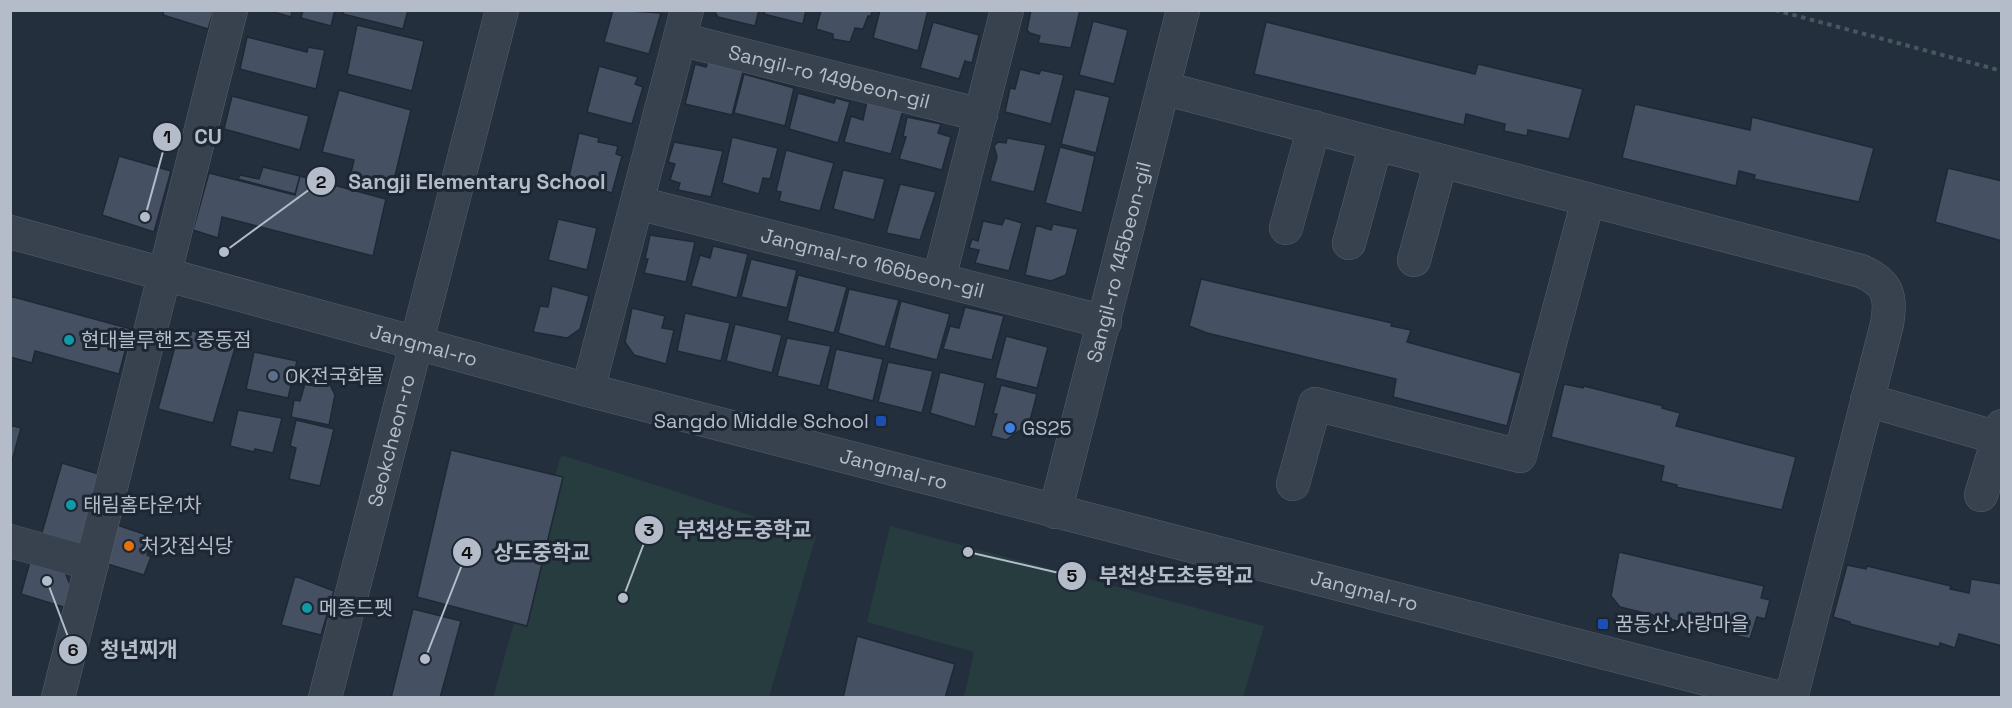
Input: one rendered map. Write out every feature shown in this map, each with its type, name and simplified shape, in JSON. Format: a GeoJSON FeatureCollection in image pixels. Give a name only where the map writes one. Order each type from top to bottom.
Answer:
{"type":"FeatureCollection","features":[{"type":"Feature","properties":{"kind":"street"},"geometry":{"type":"LineString","coordinates":[[58,698],[162,274],[231,10]]}},
{"type":"Feature","properties":{"kind":"street","name":"Seokcheon-ro"},"geometry":{"type":"LineString","coordinates":[[325,698],[502,10]]}},
{"type":"Feature","properties":{"kind":"street"},"geometry":{"type":"LineString","coordinates":[[939,279],[1007,10]]}},
{"type":"Feature","properties":{"kind":"street","name":"Sangil-ro 145beon-gil"},"geometry":{"type":"LineString","coordinates":[[1055,512],[1183,10]]}},
{"type":"Feature","properties":{"kind":"street"},"geometry":{"type":"LineString","coordinates":[[588,390],[683,25]]}},
{"type":"Feature","properties":{"kind":"street","name":"Sangil-ro 149beon-gil"},"geometry":{"type":"LineString","coordinates":[[683,25],[981,115]]}},
{"type":"Feature","properties":{"kind":"street"},"geometry":{"type":"LineString","coordinates":[[1163,88],[1872,276],[1884,286],[1891,304],[1791,698]]}},
{"type":"Feature","properties":{"kind":"street"},"geometry":{"type":"LineString","coordinates":[[1286,228],[1314,128]]}},
{"type":"Feature","properties":{"kind":"street"},"geometry":{"type":"LineString","coordinates":[[1349,243],[1376,144]]}},
{"type":"Feature","properties":{"kind":"street"},"geometry":{"type":"LineString","coordinates":[[1414,260],[1441,161]]}},
{"type":"Feature","properties":{"kind":"street"},"geometry":{"type":"LineString","coordinates":[[1293,484],[1316,404],[1520,456],[1588,200]]}},
{"type":"Feature","properties":{"kind":"street","name":"Jangmal-ro 166beon-gil"},"geometry":{"type":"LineString","coordinates":[[638,203],[1105,322]]}},
{"type":"Feature","properties":{"kind":"street","name":"Jangmal-ro"},"geometry":{"type":"LineString","coordinates":[[10,232],[417,345],[1780,698]]}},
{"type":"Feature","properties":{"kind":"street"},"geometry":{"type":"LineString","coordinates":[[1867,400],[2000,434],[1981,495]]}},
{"type":"Feature","properties":{"kind":"street"},"geometry":{"type":"LineString","coordinates":[[10,541],[92,564]]}},
{"type":"Feature","properties":{"kind":"path"},"geometry":{"type":"LineString","coordinates":[[1775,10],[2001,71]]}},
{"type":"Feature","properties":{"kind":"green space"},"geometry":{"type":"Polygon","coordinates":[[[561,455],[816,536],[769,697],[493,698],[561,455]]]}},
{"type":"Feature","properties":{"kind":"green space"},"geometry":{"type":"Polygon","coordinates":[[[890,526],[1264,626],[1243,697],[964,697],[974,652],[867,622],[890,526]]]}},
{"type":"Feature","properties":{"kind":"building"},"geometry":{"type":"Polygon","coordinates":[[[164,10],[214,10],[208,29],[163,15],[164,10]]]}},
{"type":"Feature","properties":{"kind":"building"},"geometry":{"type":"Polygon","coordinates":[[[267,10],[292,10],[291,17],[267,10]]]}},
{"type":"Feature","properties":{"kind":"building"},"geometry":{"type":"Polygon","coordinates":[[[303,10],[335,10],[331,26],[301,18],[303,10]]]}},
{"type":"Feature","properties":{"kind":"building"},"geometry":{"type":"Polygon","coordinates":[[[344,10],[408,10],[403,29],[343,14],[344,10]]]}},
{"type":"Feature","properties":{"kind":"building"},"geometry":{"type":"Polygon","coordinates":[[[613,10],[661,13],[649,54],[604,42],[613,10]]]}},
{"type":"Feature","properties":{"kind":"building"},"geometry":{"type":"Polygon","coordinates":[[[714,10],[759,10],[755,26],[718,17],[714,10]]]}},
{"type":"Feature","properties":{"kind":"building"},"geometry":{"type":"Polygon","coordinates":[[[765,10],[806,10],[803,24],[764,14],[765,10]]]}},
{"type":"Feature","properties":{"kind":"building"},"geometry":{"type":"Polygon","coordinates":[[[821,10],[872,10],[863,29],[855,28],[850,42],[833,39],[833,34],[816,29],[821,10]]]}},
{"type":"Feature","properties":{"kind":"building"},"geometry":{"type":"Polygon","coordinates":[[[880,10],[928,10],[918,51],[873,38],[880,10]]]}},
{"type":"Feature","properties":{"kind":"building"},"geometry":{"type":"Polygon","coordinates":[[[1031,10],[1080,10],[1071,48],[1038,43],[1040,36],[1027,30],[1031,10]]]}},
{"type":"Feature","properties":{"kind":"building"},"geometry":{"type":"Polygon","coordinates":[[[1093,21],[1128,30],[1114,84],[1079,75],[1093,21]]]}},
{"type":"Feature","properties":{"kind":"building"},"geometry":{"type":"Polygon","coordinates":[[[933,22],[979,35],[972,63],[965,61],[959,79],[920,68],[933,22]]]}},
{"type":"Feature","properties":{"kind":"building"},"geometry":{"type":"Polygon","coordinates":[[[1266,22],[1475,74],[1478,64],[1583,89],[1569,139],[1528,130],[1527,136],[1504,131],[1505,124],[1466,114],[1464,125],[1254,74],[1266,22]]]}},
{"type":"Feature","properties":{"kind":"building"},"geometry":{"type":"Polygon","coordinates":[[[357,25],[424,41],[412,91],[347,74],[357,25]]]}},
{"type":"Feature","properties":{"kind":"building"},"geometry":{"type":"Polygon","coordinates":[[[247,37],[307,52],[308,47],[325,50],[316,89],[240,69],[247,37]]]}},
{"type":"Feature","properties":{"kind":"building"},"geometry":{"type":"Polygon","coordinates":[[[708,61],[744,68],[732,115],[685,104],[695,64],[706,67],[708,61]]]}},
{"type":"Feature","properties":{"kind":"building"},"geometry":{"type":"Polygon","coordinates":[[[599,66],[638,77],[635,84],[643,87],[632,124],[587,112],[599,66]]]}},
{"type":"Feature","properties":{"kind":"building"},"geometry":{"type":"Polygon","coordinates":[[[1020,69],[1039,74],[1041,70],[1064,75],[1051,124],[1005,112],[1010,88],[1015,89],[1020,69]]]}},
{"type":"Feature","properties":{"kind":"building"},"geometry":{"type":"Polygon","coordinates":[[[744,74],[794,88],[785,126],[734,113],[744,74]]]}},
{"type":"Feature","properties":{"kind":"building"},"geometry":{"type":"Polygon","coordinates":[[[1075,89],[1110,97],[1096,153],[1061,144],[1075,89]]]}},
{"type":"Feature","properties":{"kind":"building"},"geometry":{"type":"Polygon","coordinates":[[[339,90],[411,110],[391,192],[349,181],[354,160],[322,152],[339,90]]]}},
{"type":"Feature","properties":{"kind":"building"},"geometry":{"type":"Polygon","coordinates":[[[798,93],[834,103],[836,98],[850,102],[838,143],[789,129],[798,93]]]}},
{"type":"Feature","properties":{"kind":"building"},"geometry":{"type":"Polygon","coordinates":[[[232,96],[309,116],[300,150],[224,129],[232,96]]]}},
{"type":"Feature","properties":{"kind":"building"},"geometry":{"type":"Polygon","coordinates":[[[867,101],[903,110],[891,154],[844,142],[851,116],[863,120],[867,101]]]}},
{"type":"Feature","properties":{"kind":"building"},"geometry":{"type":"Polygon","coordinates":[[[1635,104],[1750,130],[1752,117],[1874,148],[1859,202],[1754,179],[1755,175],[1739,171],[1736,186],[1622,158],[1635,104]]]}},
{"type":"Feature","properties":{"kind":"building"},"geometry":{"type":"Polygon","coordinates":[[[907,117],[941,124],[938,133],[951,137],[942,170],[899,159],[906,137],[903,136],[907,117]]]}},
{"type":"Feature","properties":{"kind":"building"},"geometry":{"type":"Polygon","coordinates":[[[579,133],[599,138],[598,142],[618,146],[616,154],[622,156],[612,193],[568,181],[579,133]]]}},
{"type":"Feature","properties":{"kind":"building"},"geometry":{"type":"Polygon","coordinates":[[[732,137],[778,148],[770,179],[763,178],[759,194],[722,183],[732,137]]]}},
{"type":"Feature","properties":{"kind":"building"},"geometry":{"type":"Polygon","coordinates":[[[1007,138],[1046,145],[1034,192],[990,181],[997,157],[994,146],[998,142],[1006,143],[1007,138]]]}},
{"type":"Feature","properties":{"kind":"building"},"geometry":{"type":"Polygon","coordinates":[[[674,142],[723,151],[711,197],[678,190],[680,183],[670,180],[675,164],[668,162],[674,142]]]}},
{"type":"Feature","properties":{"kind":"building"},"geometry":{"type":"Polygon","coordinates":[[[1060,147],[1095,156],[1082,213],[1045,203],[1060,147]]]}},
{"type":"Feature","properties":{"kind":"building"},"geometry":{"type":"Polygon","coordinates":[[[786,150],[834,163],[820,211],[779,201],[781,192],[776,191],[786,150]]]}},
{"type":"Feature","properties":{"kind":"building"},"geometry":{"type":"Polygon","coordinates":[[[119,156],[171,171],[154,232],[102,215],[119,156]]]}},
{"type":"Feature","properties":{"kind":"building"},"geometry":{"type":"Polygon","coordinates":[[[263,167],[300,176],[295,194],[238,179],[240,175],[259,179],[263,167]]]}},
{"type":"Feature","properties":{"kind":"building"},"geometry":{"type":"Polygon","coordinates":[[[1948,168],[2002,181],[2002,241],[1935,222],[1948,168]]]}},
{"type":"Feature","properties":{"kind":"building"},"geometry":{"type":"Polygon","coordinates":[[[843,170],[885,179],[874,220],[833,209],[843,170]]]}},
{"type":"Feature","properties":{"kind":"building"},"geometry":{"type":"Polygon","coordinates":[[[209,173],[295,195],[300,176],[386,199],[373,256],[222,217],[218,238],[193,230],[209,173]]]}},
{"type":"Feature","properties":{"kind":"building"},"geometry":{"type":"Polygon","coordinates":[[[900,184],[936,192],[920,240],[886,233],[900,184]]]}},
{"type":"Feature","properties":{"kind":"building"},"geometry":{"type":"Polygon","coordinates":[[[1005,218],[1022,223],[1009,271],[975,263],[979,250],[969,248],[972,239],[978,241],[983,221],[1002,225],[1005,218]]]}},
{"type":"Feature","properties":{"kind":"building"},"geometry":{"type":"Polygon","coordinates":[[[558,219],[597,228],[587,270],[548,260],[558,219]]]}},
{"type":"Feature","properties":{"kind":"building"},"geometry":{"type":"Polygon","coordinates":[[[1053,224],[1078,229],[1066,275],[1051,281],[1025,275],[1036,225],[1051,230],[1053,224]]]}},
{"type":"Feature","properties":{"kind":"building"},"geometry":{"type":"Polygon","coordinates":[[[650,235],[695,242],[686,282],[644,273],[650,235]]]}},
{"type":"Feature","properties":{"kind":"building"},"geometry":{"type":"Polygon","coordinates":[[[713,246],[748,254],[737,298],[691,286],[700,255],[710,258],[713,246]]]}},
{"type":"Feature","properties":{"kind":"building"},"geometry":{"type":"Polygon","coordinates":[[[751,259],[797,270],[787,308],[741,297],[751,259]]]}},
{"type":"Feature","properties":{"kind":"building"},"geometry":{"type":"Polygon","coordinates":[[[798,275],[847,287],[834,333],[787,321],[798,275]]]}},
{"type":"Feature","properties":{"kind":"building"},"geometry":{"type":"Polygon","coordinates":[[[1201,279],[1392,323],[1391,326],[1411,330],[1407,342],[1521,373],[1507,426],[1393,397],[1396,379],[1207,333],[1189,326],[1201,279]]]}},
{"type":"Feature","properties":{"kind":"building"},"geometry":{"type":"Polygon","coordinates":[[[552,286],[589,296],[580,329],[567,338],[533,332],[540,306],[548,307],[552,286]]]}},
{"type":"Feature","properties":{"kind":"building"},"geometry":{"type":"Polygon","coordinates":[[[849,289],[899,300],[885,347],[838,333],[849,289]]]}},
{"type":"Feature","properties":{"kind":"building","name":"현대블루핸즈 중동점"},"geometry":{"type":"Polygon","coordinates":[[[10,296],[131,329],[119,374],[35,351],[32,363],[10,357],[10,296]]]}},
{"type":"Feature","properties":{"kind":"building"},"geometry":{"type":"Polygon","coordinates":[[[901,301],[950,314],[937,360],[889,348],[901,301]]]}},
{"type":"Feature","properties":{"kind":"building"},"geometry":{"type":"Polygon","coordinates":[[[965,307],[1004,316],[992,360],[943,349],[950,326],[959,328],[965,307]]]}},
{"type":"Feature","properties":{"kind":"building"},"geometry":{"type":"Polygon","coordinates":[[[632,308],[665,316],[662,328],[674,330],[666,364],[634,355],[625,342],[632,308]]]}},
{"type":"Feature","properties":{"kind":"building"},"geometry":{"type":"Polygon","coordinates":[[[685,313],[730,323],[721,361],[677,351],[685,313]]]}},
{"type":"Feature","properties":{"kind":"building"},"geometry":{"type":"Polygon","coordinates":[[[735,324],[782,335],[772,373],[726,361],[735,324]]]}},
{"type":"Feature","properties":{"kind":"building"},"geometry":{"type":"Polygon","coordinates":[[[180,328],[234,341],[233,347],[235,348],[213,423],[158,409],[180,328]]]}},
{"type":"Feature","properties":{"kind":"building"},"geometry":{"type":"Polygon","coordinates":[[[1006,336],[1048,347],[1037,388],[995,378],[1006,336]]]}},
{"type":"Feature","properties":{"kind":"building"},"geometry":{"type":"Polygon","coordinates":[[[787,338],[831,346],[820,386],[777,376],[787,338]]]}},
{"type":"Feature","properties":{"kind":"building"},"geometry":{"type":"Polygon","coordinates":[[[836,349],[883,359],[873,401],[827,389],[836,349]]]}},
{"type":"Feature","properties":{"kind":"building"},"geometry":{"type":"Polygon","coordinates":[[[254,352],[297,361],[288,398],[246,389],[254,352]]]}},
{"type":"Feature","properties":{"kind":"building"},"geometry":{"type":"Polygon","coordinates":[[[888,362],[933,371],[922,413],[878,402],[888,362]]]}},
{"type":"Feature","properties":{"kind":"building"},"geometry":{"type":"Polygon","coordinates":[[[310,366],[322,368],[335,395],[329,425],[291,417],[294,400],[300,401],[310,366]]]}},
{"type":"Feature","properties":{"kind":"building"},"geometry":{"type":"Polygon","coordinates":[[[940,372],[985,383],[975,427],[930,413],[940,372]]]}},
{"type":"Feature","properties":{"kind":"building"},"geometry":{"type":"Polygon","coordinates":[[[1564,384],[1583,388],[1584,386],[1663,406],[1662,408],[1680,413],[1676,426],[1796,457],[1782,510],[1676,487],[1677,485],[1661,481],[1664,466],[1551,437],[1564,384]]]}},
{"type":"Feature","properties":{"kind":"building"},"geometry":{"type":"Polygon","coordinates":[[[1001,385],[1037,394],[1029,424],[1006,440],[991,436],[997,414],[993,414],[1001,385]]]}},
{"type":"Feature","properties":{"kind":"building"},"geometry":{"type":"Polygon","coordinates":[[[238,410],[282,418],[273,453],[255,449],[254,452],[230,446],[238,410]]]}},
{"type":"Feature","properties":{"kind":"building"},"geometry":{"type":"Polygon","coordinates":[[[296,420],[334,429],[320,486],[289,479],[296,448],[290,446],[296,420]]]}},
{"type":"Feature","properties":{"kind":"building"},"geometry":{"type":"Polygon","coordinates":[[[10,425],[21,428],[12,461],[10,460],[10,425]]]}},
{"type":"Feature","properties":{"kind":"building"},"geometry":{"type":"Polygon","coordinates":[[[451,450],[563,477],[527,626],[417,597],[451,450]]]}},
{"type":"Feature","properties":{"kind":"building","name":"태림홈타운1차"},"geometry":{"type":"Polygon","coordinates":[[[62,463],[102,475],[79,547],[41,536],[62,463]]]}},
{"type":"Feature","properties":{"kind":"building","name":"처갓집식당"},"geometry":{"type":"Polygon","coordinates":[[[114,524],[153,537],[147,555],[151,557],[144,575],[104,563],[114,524]]]}},
{"type":"Feature","properties":{"kind":"building"},"geometry":{"type":"Polygon","coordinates":[[[1619,552],[1764,586],[1761,598],[1770,600],[1765,619],[1757,617],[1750,639],[1620,607],[1611,596],[1619,552]]]}},
{"type":"Feature","properties":{"kind":"building"},"geometry":{"type":"Polygon","coordinates":[[[31,558],[63,567],[74,595],[70,609],[21,594],[31,558]]]}},
{"type":"Feature","properties":{"kind":"building"},"geometry":{"type":"Polygon","coordinates":[[[1847,565],[1866,569],[1867,566],[1951,586],[1950,589],[1969,593],[1971,579],[2002,584],[2002,646],[1959,634],[1955,648],[1940,643],[1939,647],[1850,624],[1850,622],[1833,617],[1847,565]]]}},
{"type":"Feature","properties":{"kind":"building","name":"메종드펫"},"geometry":{"type":"Polygon","coordinates":[[[295,576],[334,591],[321,635],[281,625],[295,576]]]}},
{"type":"Feature","properties":{"kind":"building"},"geometry":{"type":"Polygon","coordinates":[[[413,609],[461,621],[440,698],[391,698],[413,609]]]}},
{"type":"Feature","properties":{"kind":"building"},"geometry":{"type":"Polygon","coordinates":[[[857,636],[955,664],[945,698],[843,698],[857,636]]]}},
{"type":"Feature","properties":{"kind":"place","name":"CU"},"geometry":{"type":"Point","coordinates":[145,217]}},
{"type":"Feature","properties":{"kind":"place","name":"Sangji Elementary School"},"geometry":{"type":"Point","coordinates":[224,252]}},
{"type":"Feature","properties":{"kind":"place","name":"현대블루핸즈 중동점"},"geometry":{"type":"Point","coordinates":[69,340]}},
{"type":"Feature","properties":{"kind":"place","name":"OK전국화물"},"geometry":{"type":"Point","coordinates":[273,376]}},
{"type":"Feature","properties":{"kind":"place","name":"Sangdo Middle School"},"geometry":{"type":"Point","coordinates":[881,421]}},
{"type":"Feature","properties":{"kind":"place","name":"GS25"},"geometry":{"type":"Point","coordinates":[1010,428]}},
{"type":"Feature","properties":{"kind":"place","name":"태림홈타운1차"},"geometry":{"type":"Point","coordinates":[71,505]}},
{"type":"Feature","properties":{"kind":"place","name":"처갓집식당"},"geometry":{"type":"Point","coordinates":[129,546]}},
{"type":"Feature","properties":{"kind":"place","name":"부천상도초등학교"},"geometry":{"type":"Point","coordinates":[968,552]}},
{"type":"Feature","properties":{"kind":"place","name":"청년찌개"},"geometry":{"type":"Point","coordinates":[47,581]}},
{"type":"Feature","properties":{"kind":"place","name":"부천상도중학교"},"geometry":{"type":"Point","coordinates":[623,598]}},
{"type":"Feature","properties":{"kind":"place","name":"메종드펫"},"geometry":{"type":"Point","coordinates":[307,608]}},
{"type":"Feature","properties":{"kind":"place","name":"꿈동산.사랑마을"},"geometry":{"type":"Point","coordinates":[1603,624]}},
{"type":"Feature","properties":{"kind":"place","name":"상도중학교"},"geometry":{"type":"Point","coordinates":[425,659]}}]}
